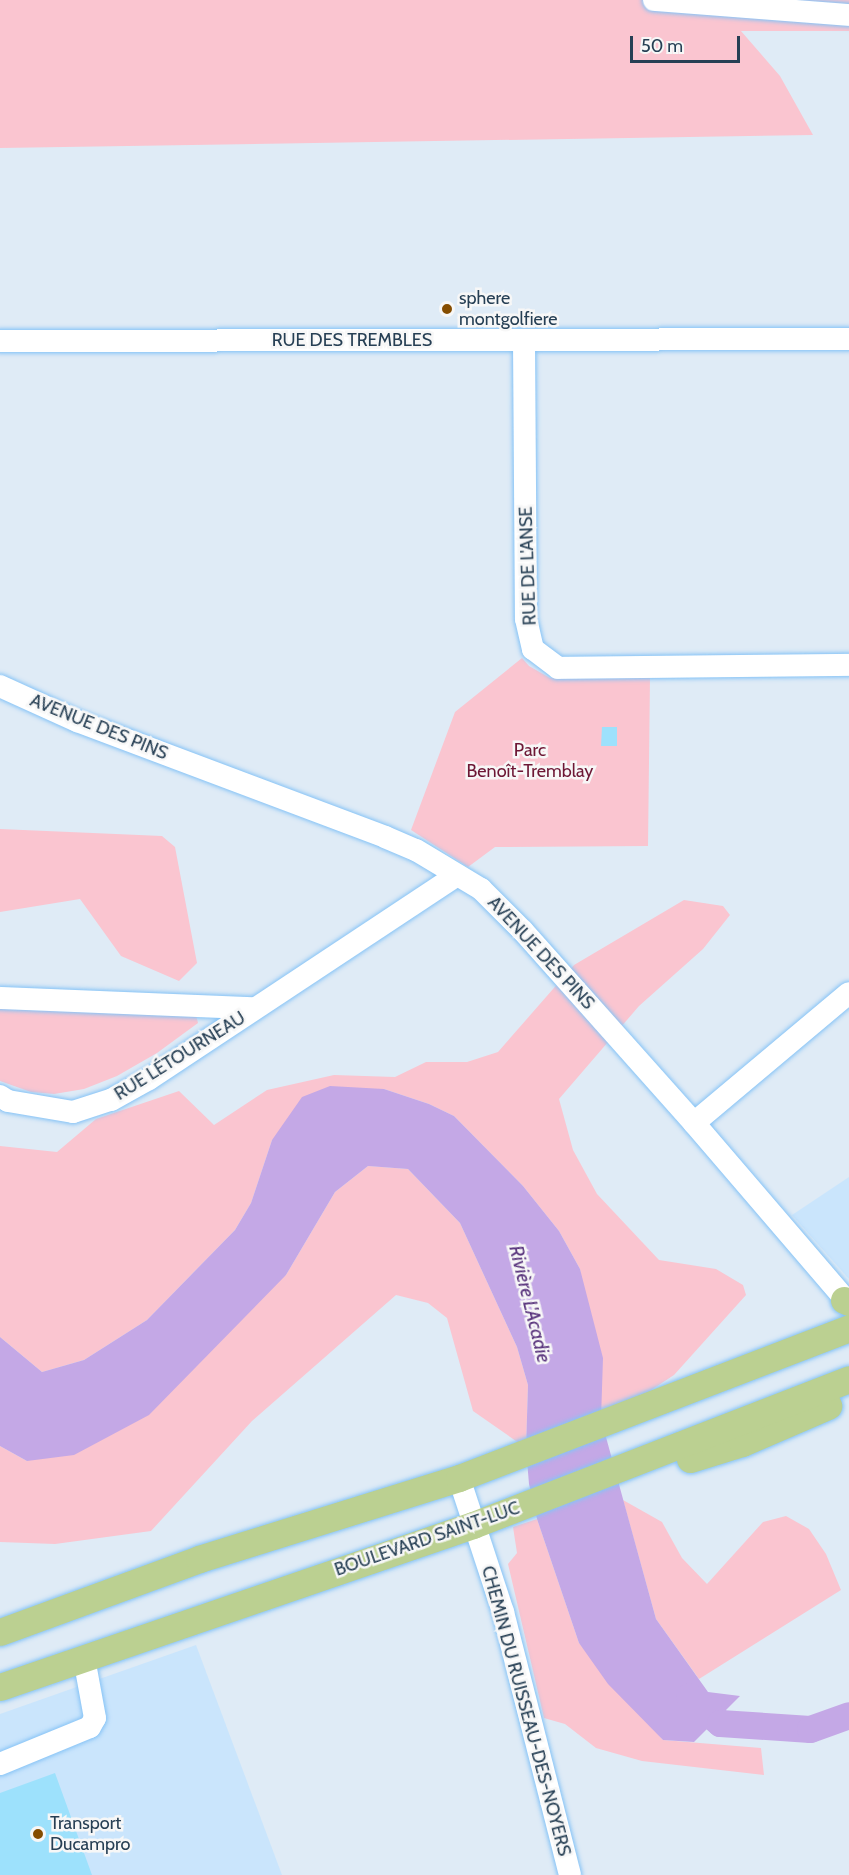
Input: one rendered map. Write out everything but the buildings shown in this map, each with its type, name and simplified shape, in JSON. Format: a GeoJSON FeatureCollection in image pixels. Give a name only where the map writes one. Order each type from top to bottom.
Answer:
{"type":"FeatureCollection","features":[{"type":"Feature","properties":{"kind":"main road"},"geometry":{"type":"LineString","coordinates":[[0,1632],[199,1559],[459,1478],[849,1328]]}},
{"type":"Feature","properties":{"kind":"main road"},"geometry":{"type":"LineString","coordinates":[[645,1460],[675,1431],[849,1362]]}},
{"type":"Feature","properties":{"kind":"main road","name":"BOULEVARD SAINT-LUC"},"geometry":{"type":"LineString","coordinates":[[0,1687],[473,1525],[849,1379]]}},
{"type":"Feature","properties":{"kind":"main road"},"geometry":{"type":"LineString","coordinates":[[645,1460],[678,1463],[742,1443],[849,1397]]}},
{"type":"Feature","properties":{"kind":"street"},"geometry":{"type":"LineString","coordinates":[[654,0],[849,15]]}},
{"type":"Feature","properties":{"kind":"street","name":"RUE DES TREMBLES"},"geometry":{"type":"LineString","coordinates":[[0,341],[190,338],[524,341],[849,339]]}},
{"type":"Feature","properties":{"kind":"street","name":"RUE DE L'ANSE"},"geometry":{"type":"LineString","coordinates":[[524,341],[526,619],[533,649],[558,668],[849,665]]}},
{"type":"Feature","properties":{"kind":"street","name":"AVENUE DES PINS"},"geometry":{"type":"LineString","coordinates":[[0,686],[77,721],[416,850],[481,889],[524,931],[694,1123],[847,1302]]}},
{"type":"Feature","properties":{"kind":"street","name":"RUE LÉTOURNEAU"},"geometry":{"type":"LineString","coordinates":[[0,1096],[8,1101],[73,1112],[111,1100],[149,1079],[457,875]]}},
{"type":"Feature","properties":{"kind":"street"},"geometry":{"type":"LineString","coordinates":[[694,1123],[849,993]]}},
{"type":"Feature","properties":{"kind":"street","name":"RUE LÉTOURNEAU"},"geometry":{"type":"LineString","coordinates":[[0,998],[254,1008]]}},
{"type":"Feature","properties":{"kind":"street","name":"CHEMIN DU RUISSEAU-DES-NOYERS"},"geometry":{"type":"LineString","coordinates":[[459,1478],[503,1612],[570,1875]]}},
{"type":"Feature","properties":{"kind":"street"},"geometry":{"type":"LineString","coordinates":[[0,1764],[90,1727],[95,1718],[84,1658]]}},
{"type":"Feature","properties":{"kind":"shaded area"},"geometry":{"type":"Polygon","coordinates":[[[849,1177],[849,1279],[792,1215],[849,1177]]]}},
{"type":"Feature","properties":{"kind":"shaded area"},"geometry":{"type":"Polygon","coordinates":[[[196,1645],[282,1875],[0,1875],[0,1714],[196,1645]]]}},
{"type":"Feature","properties":{"kind":"green space"},"geometry":{"type":"Polygon","coordinates":[[[0,0],[849,0],[849,31],[741,31],[780,76],[813,135],[0,148],[0,0]]]}},
{"type":"Feature","properties":{"kind":"green space","name":"Parc Benoît-Tremblay"},"geometry":{"type":"Polygon","coordinates":[[[522,658],[529,666],[550,678],[650,678],[648,846],[495,847],[468,867],[411,830],[455,712],[522,658]]]}},
{"type":"Feature","properties":{"kind":"green space"},"geometry":{"type":"Polygon","coordinates":[[[0,829],[162,836],[175,847],[197,963],[179,981],[121,956],[80,899],[0,912],[0,829]]]}},
{"type":"Feature","properties":{"kind":"green space"},"geometry":{"type":"Polygon","coordinates":[[[684,900],[723,906],[730,915],[703,949],[639,1006],[559,1099],[573,1150],[597,1194],[659,1260],[716,1269],[743,1285],[746,1295],[674,1375],[619,1411],[601,1419],[580,1269],[559,1231],[523,1186],[454,1116],[429,1104],[384,1089],[272,1140],[251,1203],[235,1230],[147,1320],[84,1360],[42,1372],[0,1337],[0,1146],[57,1152],[96,1119],[179,1091],[214,1125],[267,1090],[334,1075],[395,1077],[426,1062],[467,1062],[498,1052],[574,965],[684,900]]]}},
{"type":"Feature","properties":{"kind":"green space"},"geometry":{"type":"Polygon","coordinates":[[[0,1008],[196,1015],[198,1023],[157,1053],[117,1076],[84,1089],[54,1094],[31,1092],[0,1081],[0,1008]]]}},
{"type":"Feature","properties":{"kind":"green space"},"geometry":{"type":"Polygon","coordinates":[[[368,1166],[408,1169],[460,1223],[517,1347],[528,1385],[526,1448],[473,1411],[447,1318],[428,1303],[396,1295],[252,1421],[151,1531],[55,1544],[0,1542],[0,1446],[27,1461],[286,1275],[335,1192],[368,1166]]]}},
{"type":"Feature","properties":{"kind":"green space"},"geometry":{"type":"Polygon","coordinates":[[[623,1500],[662,1522],[682,1558],[707,1584],[763,1522],[786,1516],[809,1529],[826,1554],[841,1590],[699,1679],[656,1619],[623,1500]]]}},
{"type":"Feature","properties":{"kind":"green space"},"geometry":{"type":"Polygon","coordinates":[[[537,1519],[579,1643],[663,1740],[761,1748],[764,1775],[642,1761],[596,1748],[565,1724],[544,1718],[508,1564],[517,1553],[513,1527],[537,1519]]]}},
{"type":"Feature","properties":{"kind":"water"},"geometry":{"type":"Polygon","coordinates":[[[330,1086],[384,1089],[429,1104],[454,1116],[523,1186],[559,1231],[580,1269],[603,1358],[601,1419],[656,1619],[708,1692],[740,1696],[694,1742],[663,1740],[608,1684],[579,1643],[537,1519],[529,1484],[526,1448],[528,1385],[517,1347],[460,1223],[408,1169],[368,1166],[335,1192],[286,1275],[149,1415],[74,1455],[27,1461],[0,1446],[0,1337],[42,1372],[84,1360],[147,1320],[235,1230],[251,1203],[272,1140],[302,1097],[330,1086]]]}},
{"type":"Feature","properties":{"kind":"waterway","name":"Rivière L'Acadie"},"geometry":{"type":"LineString","coordinates":[[689,1696],[720,1723],[810,1729],[849,1715]]}},
{"type":"Feature","properties":{"kind":"place","name":"sphere montgolfiere"},"geometry":{"type":"Point","coordinates":[447,309]}},
{"type":"Feature","properties":{"kind":"place","name":"Transport Ducampro"},"geometry":{"type":"Point","coordinates":[38,1834]}}]}
